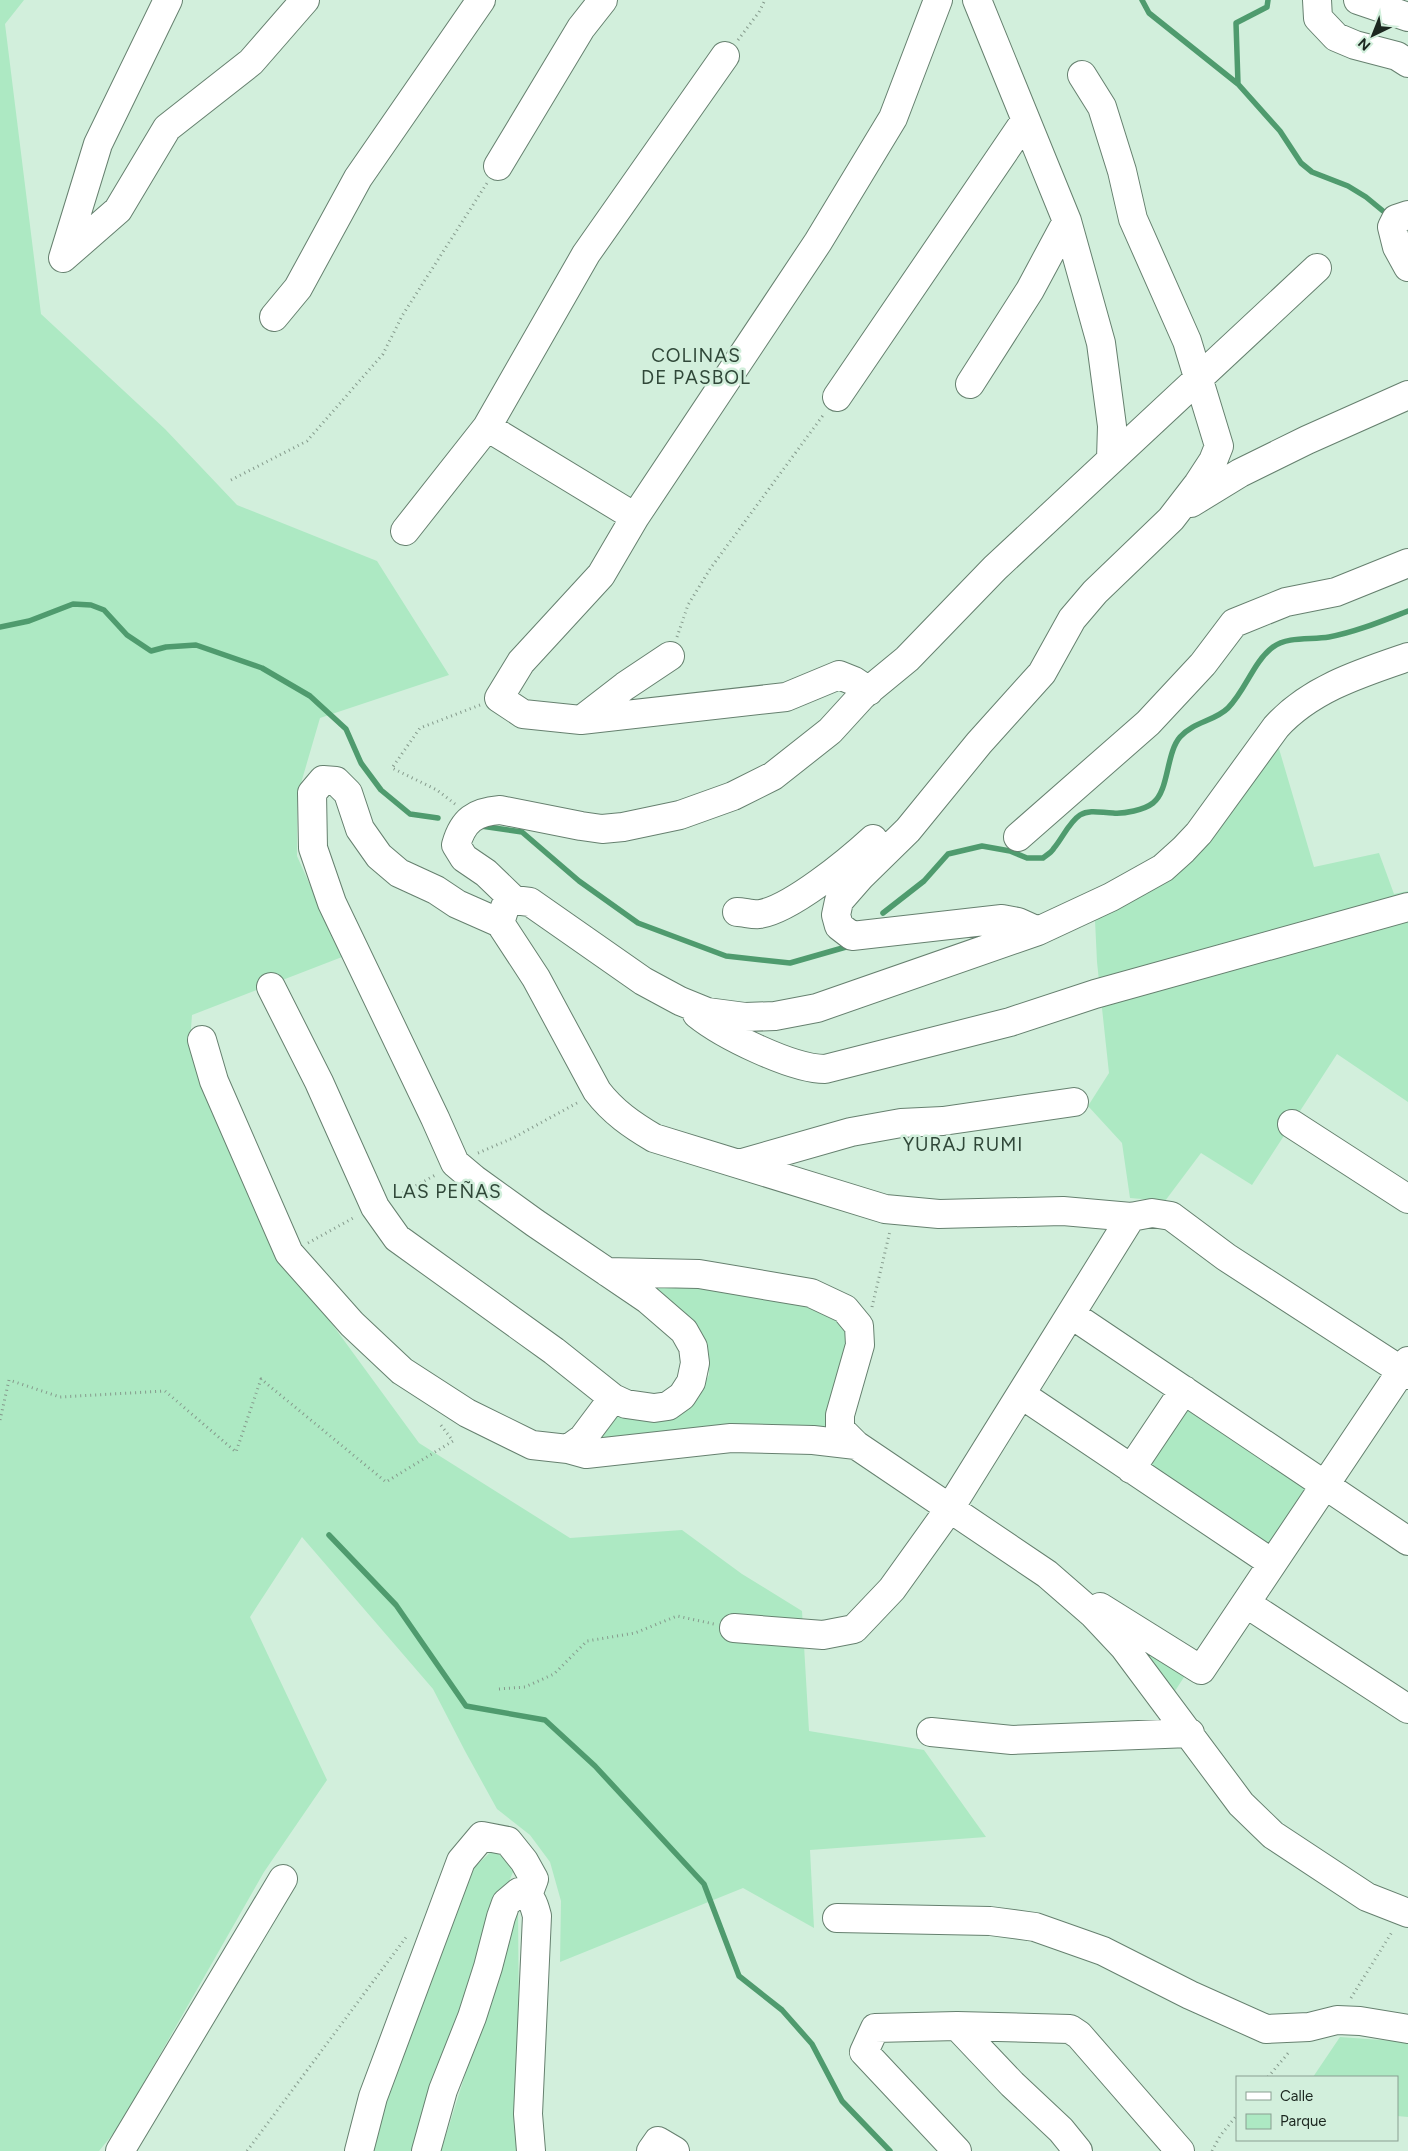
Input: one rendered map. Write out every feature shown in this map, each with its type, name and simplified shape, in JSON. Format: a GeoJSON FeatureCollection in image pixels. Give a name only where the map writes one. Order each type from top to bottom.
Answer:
{"type":"FeatureCollection","features":[{"type":"Feature","properties":{"kind":"street"},"geometry":{"type":"LineString","coordinates":[[168,0],[98,144],[63,258],[118,210],[167,128],[251,62],[305,0]]}},
{"type":"Feature","properties":{"kind":"street"},"geometry":{"type":"LineString","coordinates":[[274,316],[298,288],[358,178],[481,0]]}},
{"type":"Feature","properties":{"kind":"street"},"geometry":{"type":"LineString","coordinates":[[581,28],[582,0]]}},
{"type":"Feature","properties":{"kind":"street"},"geometry":{"type":"LineString","coordinates":[[498,166],[581,28],[603,0]]}},
{"type":"Feature","properties":{"kind":"street"},"geometry":{"type":"LineString","coordinates":[[869,691],[854,681],[839,675],[786,697],[580,720],[523,714],[499,698],[521,662],[601,575],[635,517],[818,242],[893,118],[938,0]]}},
{"type":"Feature","properties":{"kind":"street"},"geometry":{"type":"LineString","coordinates":[[977,0],[1067,221],[1101,343],[1112,426],[1111,459]]}},
{"type":"Feature","properties":{"kind":"street"},"geometry":{"type":"LineString","coordinates":[[1317,0],[1318,18],[1336,37],[1355,45],[1397,56],[1408,63]]}},
{"type":"Feature","properties":{"kind":"street"},"geometry":{"type":"LineString","coordinates":[[1358,0],[1408,17]]}},
{"type":"Feature","properties":{"kind":"street"},"geometry":{"type":"LineString","coordinates":[[405,531],[487,427],[586,254],[725,56]]}},
{"type":"Feature","properties":{"kind":"street"},"geometry":{"type":"LineString","coordinates":[[1082,75],[1102,107],[1122,171],[1133,219],[1187,341],[1219,446],[1214,461],[1171,519]]}},
{"type":"Feature","properties":{"kind":"street"},"geometry":{"type":"LineString","coordinates":[[837,397],[1025,121]]}},
{"type":"Feature","properties":{"kind":"street"},"geometry":{"type":"LineString","coordinates":[[1408,215],[1396,219],[1392,227],[1397,247],[1408,267]]}},
{"type":"Feature","properties":{"kind":"street"},"geometry":{"type":"LineString","coordinates":[[970,384],[1030,290],[1067,221]]}},
{"type":"Feature","properties":{"kind":"street"},"geometry":{"type":"LineString","coordinates":[[1317,268],[995,568],[907,659],[869,691],[830,731],[773,776],[733,796],[680,815],[623,827],[602,829],[500,810],[486,811],[472,817],[460,833],[456,845],[464,858],[486,873],[514,900],[530,902],[643,981],[680,1001],[707,1012],[745,1017],[775,1016],[808,1010],[859,995],[1038,931],[1111,897],[1163,868],[1200,833],[1276,727],[1288,714],[1306,699],[1337,684],[1408,657]]}},
{"type":"Feature","properties":{"kind":"street"},"geometry":{"type":"LineString","coordinates":[[1038,931],[1018,922],[1002,919],[852,936],[839,926],[836,915],[839,901],[860,877],[908,830],[979,744],[1042,673],[1072,619],[1089,599],[1171,519],[1201,496],[1240,474],[1307,440],[1408,395]]}},
{"type":"Feature","properties":{"kind":"street"},"geometry":{"type":"LineString","coordinates":[[487,427],[635,517]]}},
{"type":"Feature","properties":{"kind":"street"},"geometry":{"type":"LineString","coordinates":[[1018,837],[1148,723],[1203,664],[1234,623],[1286,602],[1336,592],[1408,564]]}},
{"type":"Feature","properties":{"kind":"street"},"geometry":{"type":"LineString","coordinates":[[580,720],[625,686],[670,656]]}},
{"type":"Feature","properties":{"kind":"street"},"geometry":{"type":"LineString","coordinates":[[271,987],[320,1082],[375,1207],[397,1238],[554,1351],[613,1398],[626,1404],[654,1408],[668,1406],[682,1396],[691,1382],[695,1363],[693,1347],[684,1331],[647,1299],[607,1272],[474,1179],[455,1163],[332,903],[313,848],[312,793],[323,780],[336,781],[348,793],[360,829],[379,856],[399,873],[436,890],[457,904],[500,923],[536,978],[597,1092],[626,1121],[654,1138],[884,1209],[939,1214],[1063,1211],[1131,1217],[1152,1213],[1171,1216],[1226,1257],[1406,1369],[1325,1485],[1201,1670],[1046,1574],[856,1445],[840,1429],[840,1415],[860,1345],[859,1326],[845,1309],[811,1293],[699,1274],[607,1272]]}},
{"type":"Feature","properties":{"kind":"street"},"geometry":{"type":"LineString","coordinates":[[737,912],[760,914],[781,907],[841,868],[900,815],[936,797]]}},
{"type":"Feature","properties":{"kind":"street"},"geometry":{"type":"LineString","coordinates":[[500,923],[503,908],[514,900]]}},
{"type":"Feature","properties":{"kind":"street"},"geometry":{"type":"LineString","coordinates":[[680,1001],[713,1026],[751,1045],[799,1065],[812,1069],[826,1069],[1010,1022],[1095,994],[1408,906]]}},
{"type":"Feature","properties":{"kind":"street"},"geometry":{"type":"LineString","coordinates":[[202,1040],[214,1081],[289,1253],[352,1324],[402,1371],[467,1413],[532,1445],[568,1449],[586,1454],[731,1438],[813,1440],[856,1445]]}},
{"type":"Feature","properties":{"kind":"street"},"geometry":{"type":"LineString","coordinates":[[739,1164],[851,1132],[901,1123],[943,1121],[1074,1102]]}},
{"type":"Feature","properties":{"kind":"street"},"geometry":{"type":"LineString","coordinates":[[1292,1124],[1408,1199]]}},
{"type":"Feature","properties":{"kind":"street"},"geometry":{"type":"LineString","coordinates":[[734,1628],[823,1635],[854,1629],[892,1589],[950,1508],[1072,1315],[1131,1217]]}},
{"type":"Feature","properties":{"kind":"street"},"geometry":{"type":"LineString","coordinates":[[1072,1315],[1408,1541]]}},
{"type":"Feature","properties":{"kind":"street"},"geometry":{"type":"LineString","coordinates":[[1131,1469],[1184,1390]]}},
{"type":"Feature","properties":{"kind":"street"},"geometry":{"type":"LineString","coordinates":[[1022,1395],[1272,1563]]}},
{"type":"Feature","properties":{"kind":"street"},"geometry":{"type":"LineString","coordinates":[[568,1449],[583,1438],[613,1398]]}},
{"type":"Feature","properties":{"kind":"street"},"geometry":{"type":"LineString","coordinates":[[1046,1574],[1093,1614],[1124,1647],[1241,1804],[1273,1835],[1368,1897],[1407,1911]]}},
{"type":"Feature","properties":{"kind":"street"},"geometry":{"type":"LineString","coordinates":[[1247,1604],[1408,1709]]}},
{"type":"Feature","properties":{"kind":"street"},"geometry":{"type":"LineString","coordinates":[[931,1732],[1012,1740],[1190,1734]]}},
{"type":"Feature","properties":{"kind":"street"},"geometry":{"type":"LineString","coordinates":[[359,2151],[373,2097],[461,1861],[482,1836],[508,1841],[524,1861],[534,1879],[528,1895]]}},
{"type":"Feature","properties":{"kind":"street"},"geometry":{"type":"LineString","coordinates":[[120,2151],[283,1879]]}},
{"type":"Feature","properties":{"kind":"street"},"geometry":{"type":"LineString","coordinates":[[426,2151],[443,2090],[472,2017],[506,1903],[519,1892],[528,1895],[534,1904],[537,1916],[528,2114],[531,2151]]}},
{"type":"Feature","properties":{"kind":"street"},"geometry":{"type":"LineString","coordinates":[[837,1918],[990,1920],[1035,1927],[1103,1951],[1190,1995],[1266,2029],[1309,2028],[1337,2020],[1360,2021],[1408,2029]]}},
{"type":"Feature","properties":{"kind":"street"},"geometry":{"type":"LineString","coordinates":[[957,2151],[864,2052],[875,2028],[958,2026],[1070,2030],[1079,2036],[1180,2151]]}},
{"type":"Feature","properties":{"kind":"street"},"geometry":{"type":"LineString","coordinates":[[958,2026],[1012,2084],[1061,2130],[1078,2151]]}},
{"type":"Feature","properties":{"kind":"street"},"geometry":{"type":"LineString","coordinates":[[651,2151],[658,2141],[675,2151]]}},
{"type":"Feature","properties":{"kind":"path"},"geometry":{"type":"LineString","coordinates":[[725,56],[759,12],[765,0]]}},
{"type":"Feature","properties":{"kind":"path"},"geometry":{"type":"LineString","coordinates":[[231,480],[307,441],[382,354],[402,316],[498,166]]}},
{"type":"Feature","properties":{"kind":"path"},"geometry":{"type":"LineString","coordinates":[[670,656],[688,605],[710,569],[837,397]]}},
{"type":"Feature","properties":{"kind":"path"},"geometry":{"type":"LineString","coordinates":[[472,817],[437,790],[392,768],[420,728],[499,698]]}},
{"type":"Feature","properties":{"kind":"path"},"geometry":{"type":"LineString","coordinates":[[455,1163],[513,1138],[597,1092]]}},
{"type":"Feature","properties":{"kind":"path"},"geometry":{"type":"LineString","coordinates":[[859,1326],[871,1311],[889,1233],[899,1210]]}},
{"type":"Feature","properties":{"kind":"path"},"geometry":{"type":"LineString","coordinates":[[0,1420],[9,1380],[60,1397],[166,1390],[236,1452],[261,1379],[386,1482],[452,1441],[436,1418]]}},
{"type":"Feature","properties":{"kind":"path"},"geometry":{"type":"LineString","coordinates":[[498,1689],[525,1687],[554,1674],[587,1641],[635,1633],[677,1616],[734,1628]]}},
{"type":"Feature","properties":{"kind":"path"},"geometry":{"type":"LineString","coordinates":[[1337,2020],[1407,1911]]}},
{"type":"Feature","properties":{"kind":"path"},"geometry":{"type":"LineString","coordinates":[[247,2151],[409,1933]]}},
{"type":"Feature","properties":{"kind":"path"},"geometry":{"type":"LineString","coordinates":[[1212,2151],[1220,2136],[1236,2117]]}},
{"type":"Feature","properties":{"kind":"green space"},"geometry":{"type":"Polygon","coordinates":[[[0,0],[24,0],[5,24],[41,314],[165,429],[237,505],[377,561],[449,675],[320,718],[297,797],[297,856],[342,957],[192,1015],[190,1042],[291,1268],[419,1443],[570,1538],[682,1530],[742,1574],[802,1611],[809,1731],[924,1750],[986,1837],[810,1850],[814,1928],[743,1888],[560,1962],[561,1901],[550,1862],[530,1835],[497,1809],[433,1689],[302,1537],[250,1617],[327,1780],[264,1872],[118,2128],[99,2151],[0,2151],[0,0]]]}},
{"type":"Feature","properties":{"kind":"green space"},"geometry":{"type":"Polygon","coordinates":[[[1277,742],[1314,867],[1379,853],[1394,894],[1408,891],[1408,1102],[1337,1054],[1252,1185],[1201,1153],[1165,1201],[1130,1198],[1122,1143],[1088,1106],[1109,1073],[1097,962],[1095,920],[1141,896],[1174,875],[1198,854],[1235,808],[1277,742]]]}},
{"type":"Feature","properties":{"kind":"green space"},"geometry":{"type":"Polygon","coordinates":[[[635,1280],[702,1281],[821,1306],[840,1319],[847,1336],[831,1423],[826,1431],[591,1444],[618,1411],[695,1400],[709,1375],[709,1353],[688,1320],[635,1280]]]}},
{"type":"Feature","properties":{"kind":"green space"},"geometry":{"type":"Polygon","coordinates":[[[1184,1400],[1314,1486],[1272,1550],[1142,1464],[1184,1400]]]}},
{"type":"Feature","properties":{"kind":"green space"},"geometry":{"type":"Polygon","coordinates":[[[1117,1626],[1188,1671],[1173,1694],[1117,1626]]]}},
{"type":"Feature","properties":{"kind":"green space"},"geometry":{"type":"Polygon","coordinates":[[[493,1850],[515,1867],[485,1941],[420,2151],[367,2151],[467,1874],[493,1850]]]}},
{"type":"Feature","properties":{"kind":"green space"},"geometry":{"type":"Polygon","coordinates":[[[518,1907],[520,2151],[441,2151],[518,1907]]]}},
{"type":"Feature","properties":{"kind":"green space"},"geometry":{"type":"Polygon","coordinates":[[[1340,2037],[1408,2042],[1408,2117],[1398,2116],[1398,2076],[1314,2076],[1340,2037]]]}},
{"type":"Feature","properties":{"kind":"waterway"},"geometry":{"type":"LineString","coordinates":[[1142,0],[1149,13],[1238,84],[1280,131],[1301,163],[1312,172],[1348,186],[1366,197],[1383,211]]}},
{"type":"Feature","properties":{"kind":"waterway"},"geometry":{"type":"LineString","coordinates":[[1238,84],[1236,23],[1267,7],[1268,0]]}},
{"type":"Feature","properties":{"kind":"waterway"},"geometry":{"type":"LineString","coordinates":[[0,627],[29,621],[73,604],[91,605],[104,610],[127,635],[151,651],[166,647],[196,645],[262,668],[310,696],[346,729],[361,763],[381,790],[410,814],[438,818]]}},
{"type":"Feature","properties":{"kind":"waterway"},"geometry":{"type":"LineString","coordinates":[[883,913],[924,881],[948,854],[982,846],[1010,851],[1027,858],[1043,858],[1052,851],[1069,826],[1080,815],[1092,812],[1128,812],[1139,810],[1153,803],[1162,790],[1172,752],[1180,737],[1191,728],[1217,716],[1228,708],[1240,693],[1260,660],[1273,647],[1286,641],[1329,637],[1349,632],[1408,611]]}},
{"type":"Feature","properties":{"kind":"waterway"},"geometry":{"type":"LineString","coordinates":[[481,826],[522,832],[579,881],[638,923],[726,956],[790,963],[846,947]]}},
{"type":"Feature","properties":{"kind":"waterway"},"geometry":{"type":"LineString","coordinates":[[329,1535],[396,1605],[466,1706],[545,1720],[595,1766],[704,1884],[739,1976],[782,2010],[812,2044],[842,2101],[890,2151]]}},
{"type":"Feature","properties":{"kind":"district","name":"COLINAS DE PASBOL"},"geometry":{"type":"Point","coordinates":[696,366]}},
{"type":"Feature","properties":{"kind":"district","name":"YURAJ RUMI"},"geometry":{"type":"Point","coordinates":[963,1144]}},
{"type":"Feature","properties":{"kind":"district","name":"LAS PEÑAS"},"geometry":{"type":"Point","coordinates":[447,1191]}}]}
